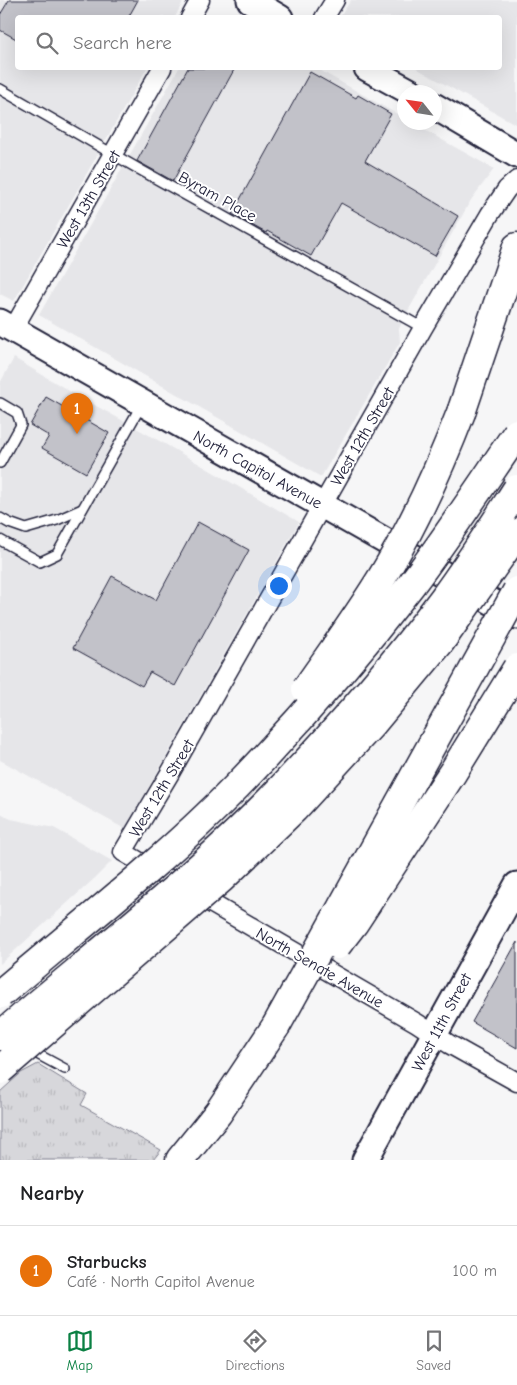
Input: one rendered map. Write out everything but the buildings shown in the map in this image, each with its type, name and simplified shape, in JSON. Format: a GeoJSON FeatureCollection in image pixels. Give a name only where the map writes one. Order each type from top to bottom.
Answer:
{"type":"FeatureCollection","features":[{"type":"Feature","properties":{"kind":"highway"},"geometry":{"type":"LineString","coordinates":[[237,786],[360,611],[391,563],[431,484],[462,410],[517,247]]}},
{"type":"Feature","properties":{"kind":"highway"},"geometry":{"type":"LineString","coordinates":[[0,994],[133,882],[198,824],[237,786],[322,695],[412,584],[517,433]]}},
{"type":"Feature","properties":{"kind":"highway"},"geometry":{"type":"LineString","coordinates":[[6,1037],[216,850],[268,801],[335,730],[415,635],[470,561],[517,489]]}},
{"type":"Feature","properties":{"kind":"highway"},"geometry":{"type":"LineString","coordinates":[[0,1070],[221,879],[294,808],[372,724],[435,648],[517,533]]}},
{"type":"Feature","properties":{"kind":"highway"},"geometry":{"type":"LineString","coordinates":[[276,1026],[517,591]]}},
{"type":"Feature","properties":{"kind":"highway"},"geometry":{"type":"LineString","coordinates":[[180,1160],[218,1113],[276,1026],[354,923],[453,772],[517,668]]}},
{"type":"Feature","properties":{"kind":"main road"},"geometry":{"type":"LineString","coordinates":[[250,0],[275,15]]}},
{"type":"Feature","properties":{"kind":"main road"},"geometry":{"type":"LineString","coordinates":[[371,70],[398,85]]}},
{"type":"Feature","properties":{"kind":"main road"},"geometry":{"type":"LineString","coordinates":[[442,111],[517,155]]}},
{"type":"Feature","properties":{"kind":"main road","name":"North Capitol Avenue"},"geometry":{"type":"LineString","coordinates":[[6,326],[517,616]]}},
{"type":"Feature","properties":{"kind":"main road","name":"West 11th Street"},"geometry":{"type":"LineString","coordinates":[[365,1160],[517,885]]}},
{"type":"Feature","properties":{"kind":"street"},"geometry":{"type":"LineString","coordinates":[[192,15],[200,0]]}},
{"type":"Feature","properties":{"kind":"street"},"geometry":{"type":"LineString","coordinates":[[326,15],[335,0]]}},
{"type":"Feature","properties":{"kind":"street","name":"West 13th Street"},"geometry":{"type":"LineString","coordinates":[[6,326],[113,154],[161,70]]}},
{"type":"Feature","properties":{"kind":"street","name":"West 12th Street"},"geometry":{"type":"LineString","coordinates":[[123,852],[203,716],[423,328],[490,214],[507,189],[517,180]]}},
{"type":"Feature","properties":{"kind":"street","name":"North Senate Avenue"},"geometry":{"type":"LineString","coordinates":[[123,852],[517,1082]]}},
{"type":"Feature","properties":{"kind":"lane","name":"Byram Place"},"geometry":{"type":"LineString","coordinates":[[0,89],[423,328]]}},
{"type":"Feature","properties":{"kind":"lane"},"geometry":{"type":"LineString","coordinates":[[0,403],[17,414],[21,425],[0,463]]}},
{"type":"Feature","properties":{"kind":"lane"},"geometry":{"type":"LineString","coordinates":[[0,540],[40,562],[57,554],[142,403]]}},
{"type":"Feature","properties":{"kind":"lane"},"geometry":{"type":"LineString","coordinates":[[0,518],[26,529],[58,520],[82,510]]}},
{"type":"Feature","properties":{"kind":"lane"},"geometry":{"type":"LineString","coordinates":[[6,1037],[65,1069]]}},
{"type":"Feature","properties":{"kind":"shaded area"},"geometry":{"type":"Polygon","coordinates":[[[0,0],[184,0],[176,15],[15,15],[15,70],[146,70],[14,301],[0,294],[0,0]]]}},
{"type":"Feature","properties":{"kind":"shaded area"},"geometry":{"type":"Polygon","coordinates":[[[351,0],[517,0],[517,125],[420,70],[502,70],[502,15],[341,15],[351,0]]]}},
{"type":"Feature","properties":{"kind":"shaded area"},"geometry":{"type":"Polygon","coordinates":[[[178,70],[320,70],[397,114],[397,130],[424,130],[494,169],[471,200],[404,318],[399,329],[400,342],[321,477],[39,315],[178,70]]]}},
{"type":"Feature","properties":{"kind":"shaded area"},"geometry":{"type":"Polygon","coordinates":[[[14,358],[299,522],[125,829],[0,760],[0,383],[14,358]]]}},
{"type":"Feature","properties":{"kind":"shaded area"},"geometry":{"type":"Polygon","coordinates":[[[0,814],[11,819],[54,828],[112,861],[0,964],[0,814]]]}},
{"type":"Feature","properties":{"kind":"green space"},"geometry":{"type":"Polygon","coordinates":[[[38,1064],[87,1094],[81,1105],[161,1150],[153,1160],[0,1160],[0,1092],[21,1073],[38,1064]]]}},
{"type":"Feature","properties":{"kind":"place","name":"Starbucks"},"geometry":{"type":"Point","coordinates":[77,434]}}]}
